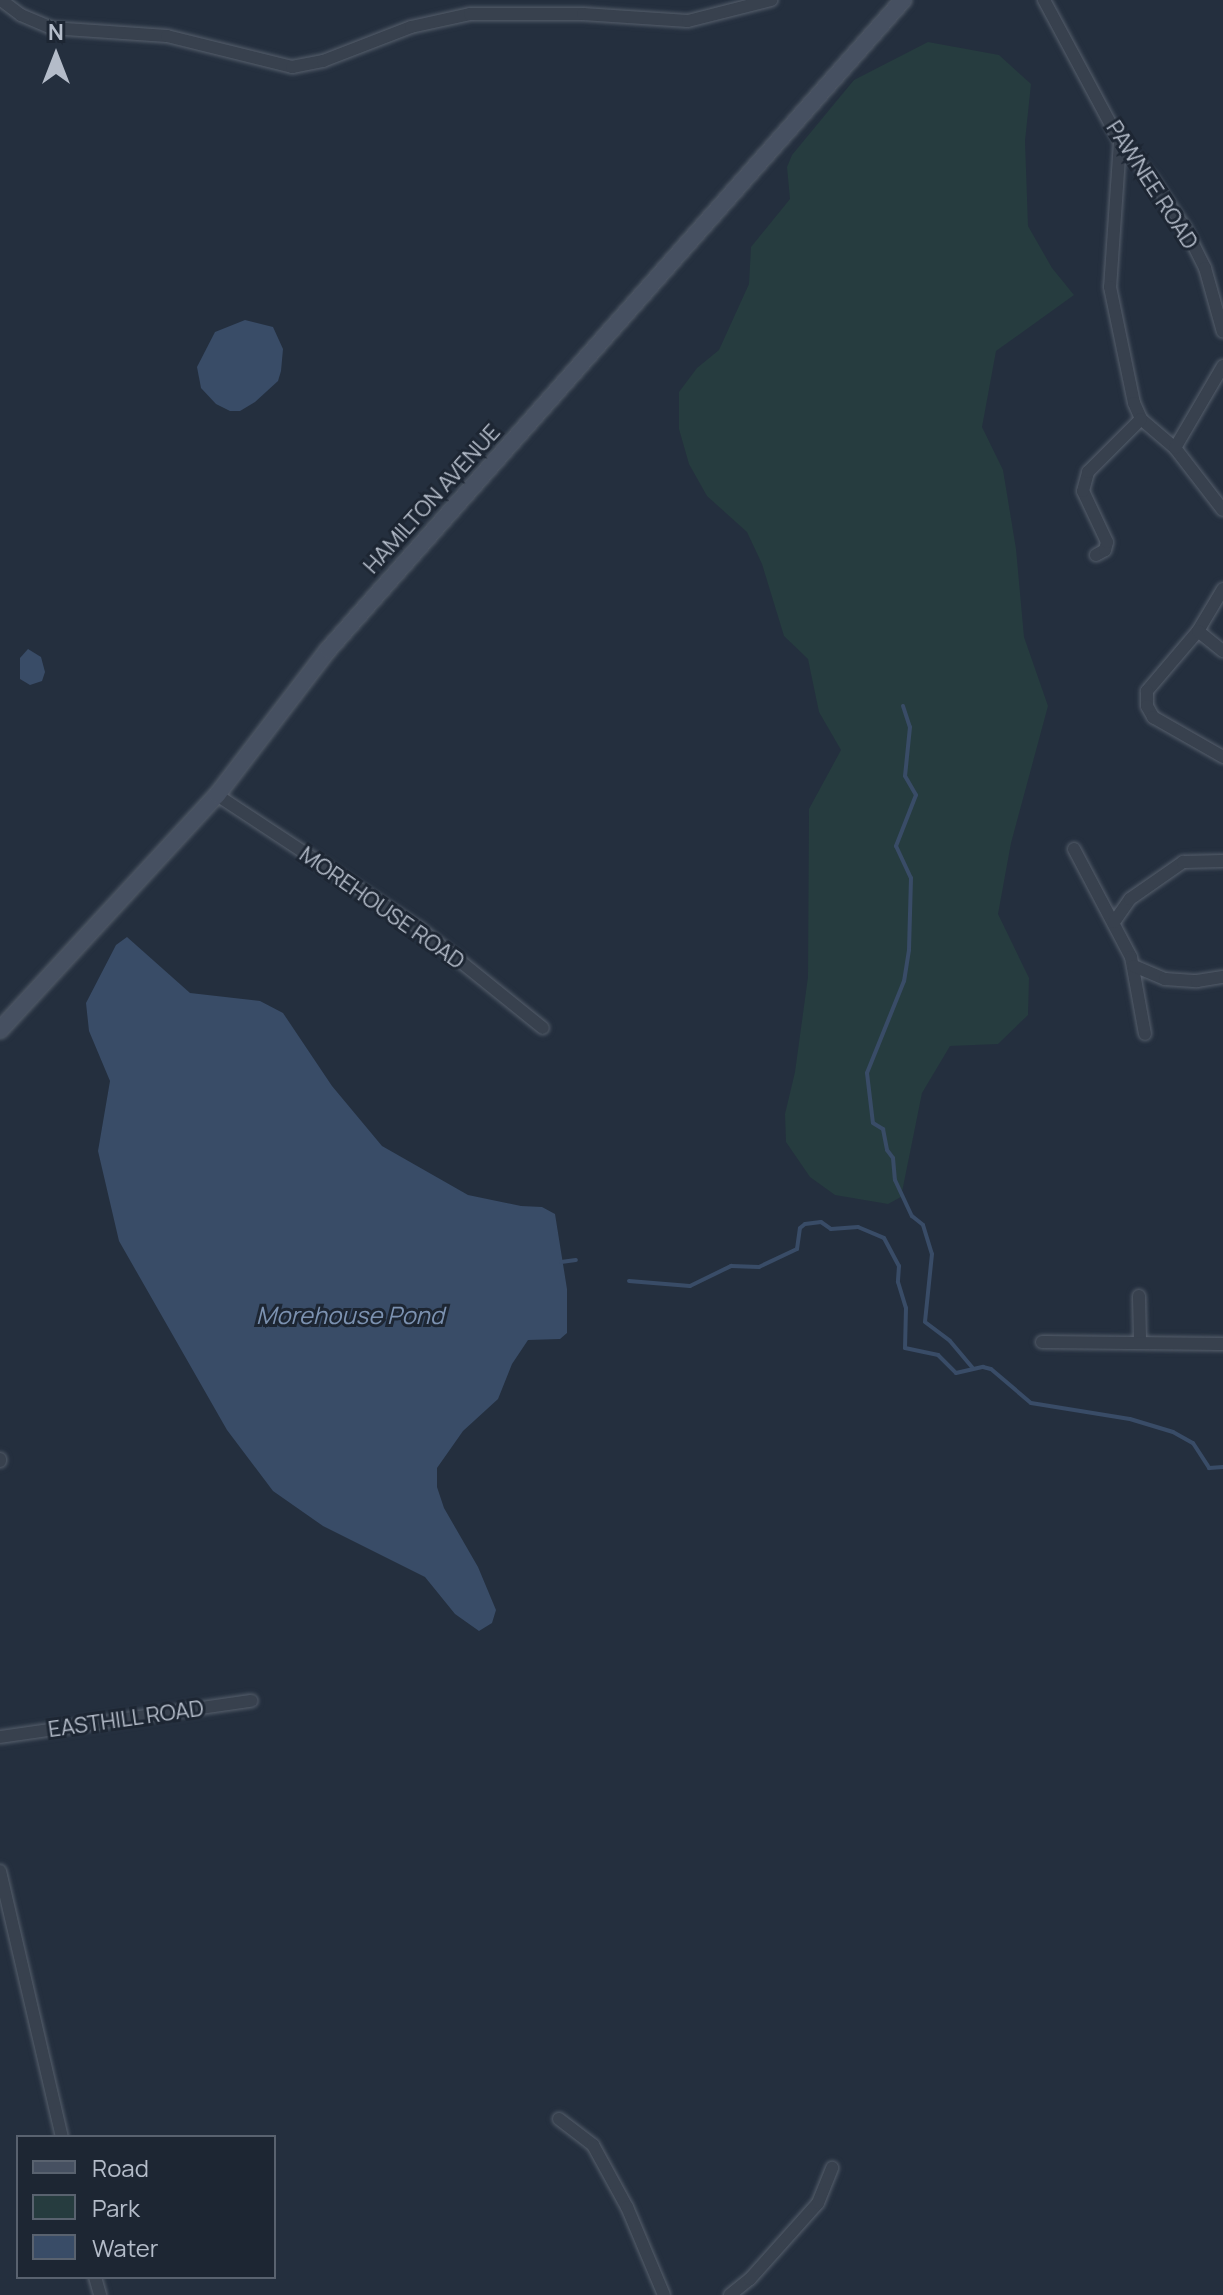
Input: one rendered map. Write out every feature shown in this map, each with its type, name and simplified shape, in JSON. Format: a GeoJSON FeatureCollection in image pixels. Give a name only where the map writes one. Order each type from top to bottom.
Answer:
{"type":"FeatureCollection","features":[{"type":"Feature","properties":{"kind":"street"},"geometry":{"type":"LineString","coordinates":[[1,0],[21,15],[51,28],[167,36],[292,67],[323,61],[411,27],[470,14],[583,14],[688,21],[771,0]]}},
{"type":"Feature","properties":{"kind":"street","name":"HAMILTON AVENUE"},"geometry":{"type":"LineString","coordinates":[[0,1030],[217,795],[328,650],[903,0]]}},
{"type":"Feature","properties":{"kind":"street","name":"PAWNEE ROAD"},"geometry":{"type":"LineString","coordinates":[[1044,0],[1120,142],[1153,180],[1185,228],[1205,268],[1223,332]]}},
{"type":"Feature","properties":{"kind":"street"},"geometry":{"type":"LineString","coordinates":[[1120,142],[1110,287],[1134,403],[1141,419],[1175,448],[1223,510]]}},
{"type":"Feature","properties":{"kind":"street"},"geometry":{"type":"LineString","coordinates":[[1175,448],[1223,366]]}},
{"type":"Feature","properties":{"kind":"street"},"geometry":{"type":"LineString","coordinates":[[1096,555],[1105,550],[1107,542],[1083,491],[1088,472],[1141,419]]}},
{"type":"Feature","properties":{"kind":"street"},"geometry":{"type":"LineString","coordinates":[[1223,589],[1198,631],[1147,691],[1147,706],[1153,717],[1223,757]]}},
{"type":"Feature","properties":{"kind":"street"},"geometry":{"type":"LineString","coordinates":[[1198,631],[1223,651]]}},
{"type":"Feature","properties":{"kind":"street","name":"MOREHOUSE ROAD"},"geometry":{"type":"LineString","coordinates":[[217,795],[419,928],[543,1028]]}},
{"type":"Feature","properties":{"kind":"street"},"geometry":{"type":"LineString","coordinates":[[1074,849],[1134,966],[1145,1034]]}},
{"type":"Feature","properties":{"kind":"street"},"geometry":{"type":"LineString","coordinates":[[1114,922],[1130,899],[1183,862],[1223,861]]}},
{"type":"Feature","properties":{"kind":"street"},"geometry":{"type":"LineString","coordinates":[[1134,966],[1165,979],[1197,981],[1223,977]]}},
{"type":"Feature","properties":{"kind":"street"},"geometry":{"type":"LineString","coordinates":[[1139,1296],[1140,1341]]}},
{"type":"Feature","properties":{"kind":"street"},"geometry":{"type":"LineString","coordinates":[[1042,1342],[1223,1344]]}},
{"type":"Feature","properties":{"kind":"street","name":"EASTHILL ROAD"},"geometry":{"type":"LineString","coordinates":[[0,1737],[251,1701]]}},
{"type":"Feature","properties":{"kind":"street"},"geometry":{"type":"LineString","coordinates":[[0,1871],[62,2135]]}},
{"type":"Feature","properties":{"kind":"street"},"geometry":{"type":"LineString","coordinates":[[559,2119],[593,2145],[627,2207],[664,2295]]}},
{"type":"Feature","properties":{"kind":"street"},"geometry":{"type":"LineString","coordinates":[[730,2295],[750,2279],[818,2203],[832,2168]]}},
{"type":"Feature","properties":{"kind":"green space"},"geometry":{"type":"Polygon","coordinates":[[[928,42],[999,55],[1031,84],[1025,141],[1028,226],[1052,268],[1074,295],[996,351],[982,427],[1003,470],[1016,549],[1024,637],[1048,706],[1011,843],[998,914],[1029,978],[1028,1015],[998,1044],[950,1046],[922,1093],[901,1197],[888,1204],[835,1195],[810,1177],[786,1142],[785,1114],[795,1072],[808,977],[809,809],[841,750],[819,712],[808,659],[784,636],[762,564],[747,532],[707,496],[689,464],[679,429],[679,392],[697,368],[719,350],[749,284],[751,247],[790,199],[787,167],[792,155],[854,80],[928,42]]]}},
{"type":"Feature","properties":{"kind":"water"},"geometry":{"type":"Polygon","coordinates":[[[245,320],[273,327],[283,349],[281,371],[278,381],[255,402],[240,411],[230,411],[216,404],[201,388],[197,367],[215,332],[245,320]]]}},
{"type":"Feature","properties":{"kind":"water"},"geometry":{"type":"Polygon","coordinates":[[[28,649],[41,657],[45,672],[42,681],[30,685],[20,679],[20,658],[28,649]]]}},
{"type":"Feature","properties":{"kind":"water","name":"Morehouse Pond"},"geometry":{"type":"Polygon","coordinates":[[[127,937],[190,993],[260,1001],[283,1013],[332,1086],[382,1146],[468,1195],[542,1207],[555,1214],[567,1289],[567,1333],[560,1339],[528,1340],[512,1364],[498,1399],[463,1431],[437,1468],[437,1487],[444,1508],[478,1567],[496,1610],[492,1623],[479,1631],[455,1614],[425,1577],[323,1526],[273,1491],[227,1430],[119,1241],[98,1151],[110,1081],[89,1031],[86,1003],[116,945],[127,937]]]}},
{"type":"Feature","properties":{"kind":"waterway"},"geometry":{"type":"LineString","coordinates":[[903,706],[910,727],[905,776],[916,795],[896,846],[911,878],[909,950],[904,981],[867,1073],[873,1123],[883,1129],[887,1150],[893,1158],[895,1180],[912,1216],[923,1225],[932,1254],[925,1322],[950,1341],[973,1368]]}},
{"type":"Feature","properties":{"kind":"waterway"},"geometry":{"type":"LineString","coordinates":[[629,1281],[690,1286],[731,1266],[759,1267],[797,1249],[800,1228],[805,1224],[821,1222],[831,1229],[858,1227],[884,1238],[899,1266],[898,1282],[906,1308],[905,1348],[938,1355],[956,1373],[983,1367],[991,1369],[1031,1403],[1130,1419],[1173,1432],[1193,1443],[1209,1468],[1223,1467]]}},
{"type":"Feature","properties":{"kind":"waterway"},"geometry":{"type":"LineString","coordinates":[[561,1262],[576,1260]]}}]}
